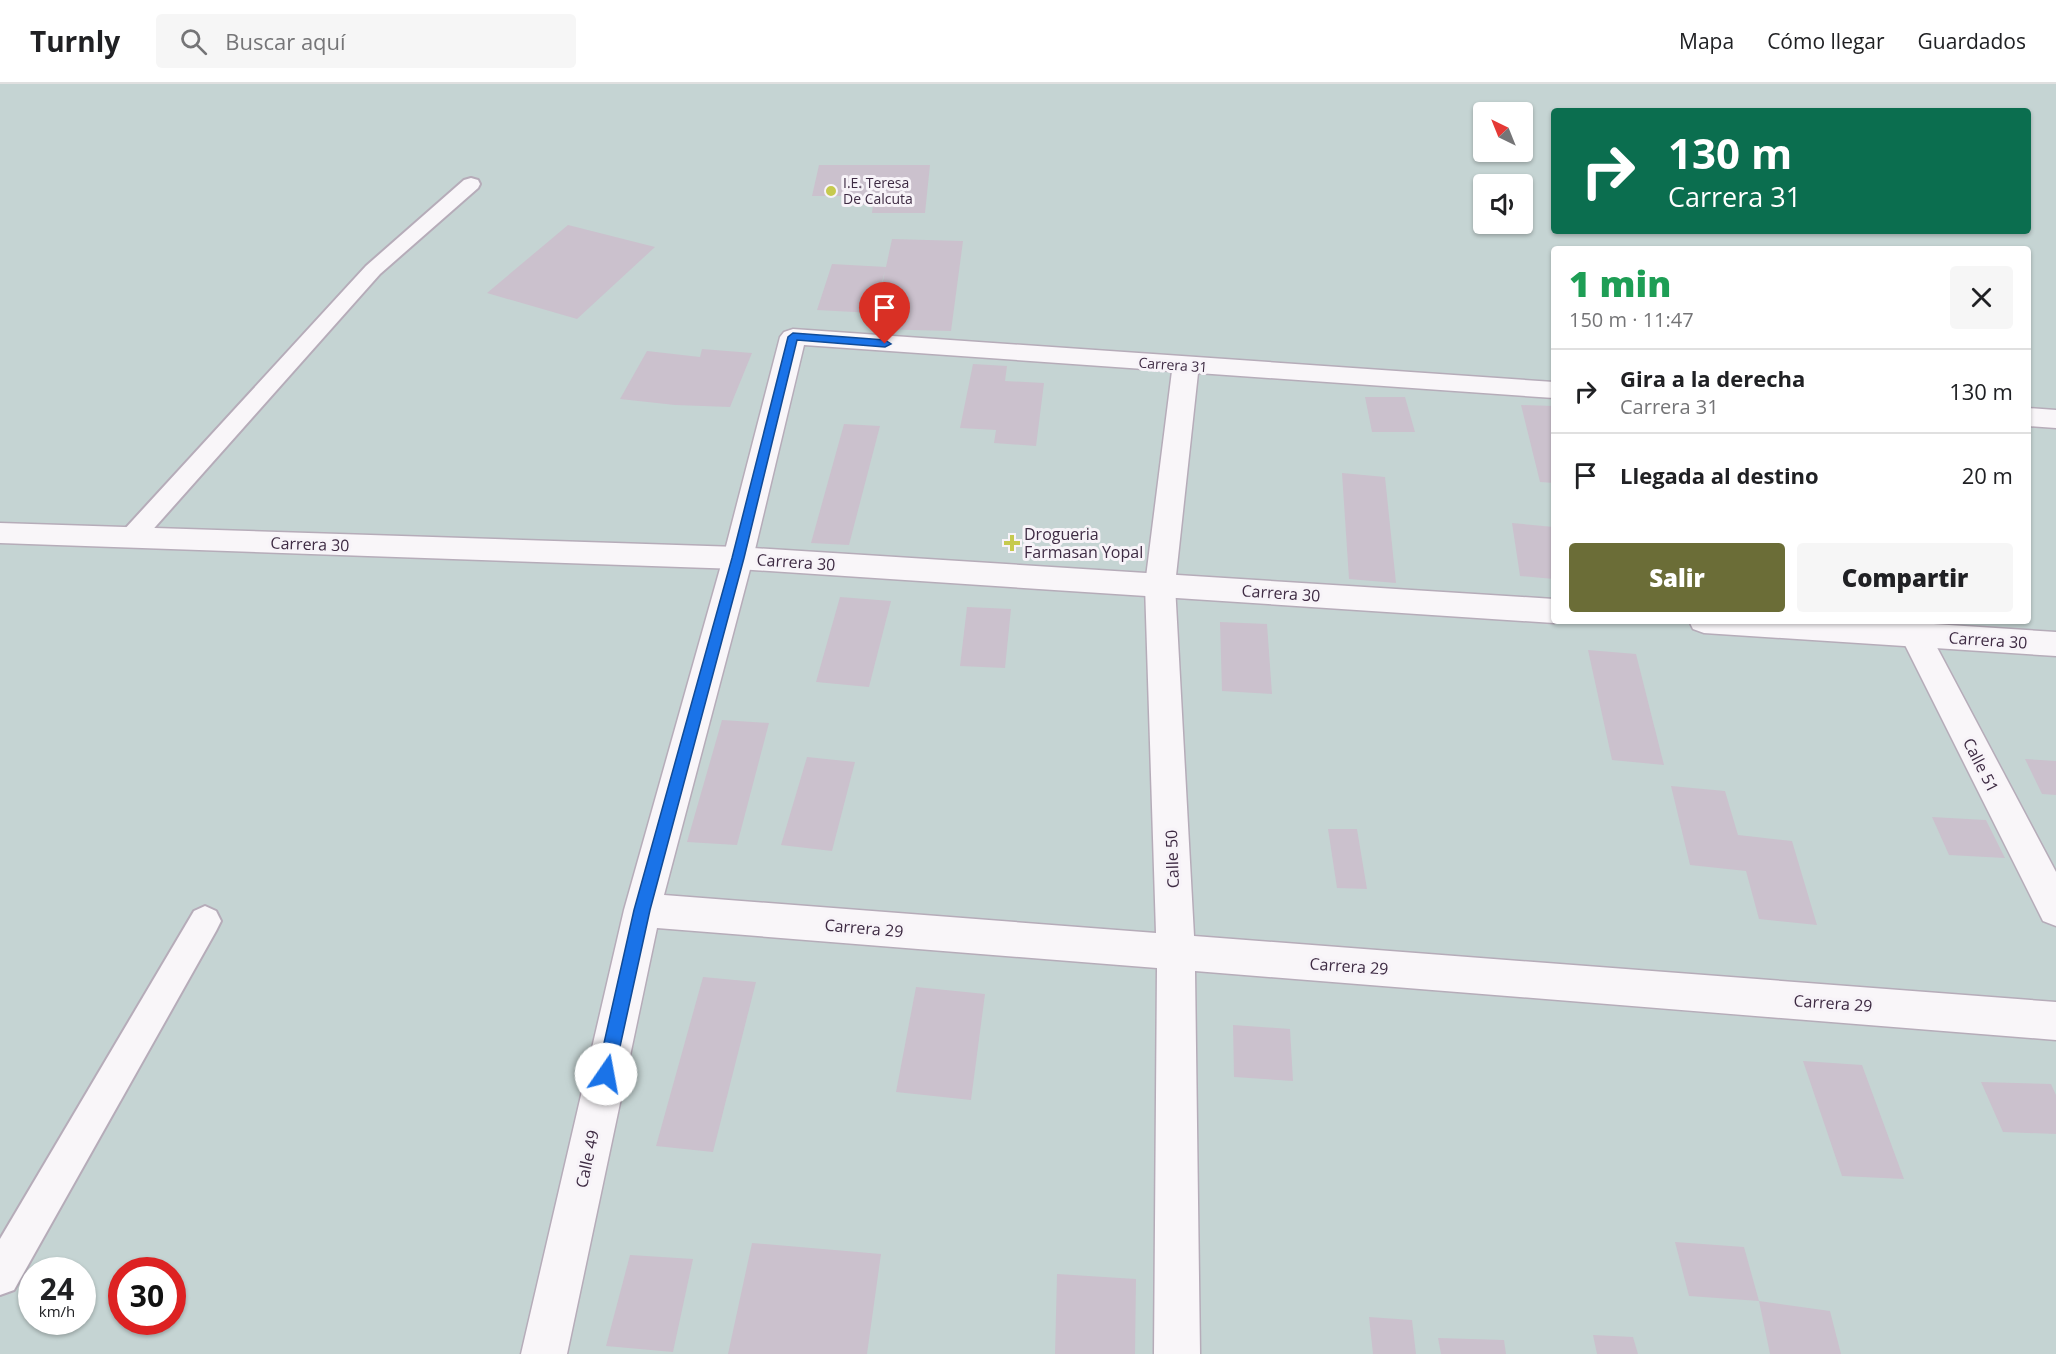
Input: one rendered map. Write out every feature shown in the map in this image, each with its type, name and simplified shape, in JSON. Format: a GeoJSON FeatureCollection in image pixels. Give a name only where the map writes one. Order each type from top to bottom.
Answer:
{"type":"FeatureCollection","features":[{"type":"Feature","properties":{"kind":"street","name":"Carrera 31"},"geometry":{"type":"LineString","coordinates":[[793,337],[1551,390]]}},
{"type":"Feature","properties":{"kind":"street","name":"Calle 49"},"geometry":{"type":"LineString","coordinates":[[544,1354],[642,910],[738,558],[793,337]]}},
{"type":"Feature","properties":{"kind":"street","name":"Calle 50"},"geometry":{"type":"LineString","coordinates":[[1177,1354],[1176,952],[1160,585],[1186,366]]}},
{"type":"Feature","properties":{"kind":"street"},"geometry":{"type":"LineString","coordinates":[[2031,417],[2056,419]]}},
{"type":"Feature","properties":{"kind":"street","name":"Carrera 30"},"geometry":{"type":"LineString","coordinates":[[0,533],[738,558],[1551,611]]}},
{"type":"Feature","properties":{"kind":"street","name":"Carrera 30"},"geometry":{"type":"LineString","coordinates":[[1793,624],[1911,628],[2056,644]]}},
{"type":"Feature","properties":{"kind":"street","name":"Calle 51"},"geometry":{"type":"LineString","coordinates":[[1911,628],[2056,909]]}},
{"type":"Feature","properties":{"kind":"street","name":"Carrera 29"},"geometry":{"type":"LineString","coordinates":[[642,910],[2056,1021]]}},
{"type":"Feature","properties":{"kind":"lane"},"geometry":{"type":"LineString","coordinates":[[131,538],[373,270],[471,184]]}},
{"type":"Feature","properties":{"kind":"lane"},"geometry":{"type":"LineString","coordinates":[[0,1276],[205,921]]}},
{"type":"Feature","properties":{"kind":"shaded area"},"geometry":{"type":"Polygon","coordinates":[[[0,84],[2056,84],[2056,1354],[0,1354],[0,84]]]}},
{"type":"Feature","properties":{"kind":"building"},"geometry":{"type":"Polygon","coordinates":[[[819,165],[930,165],[925,213],[872,213],[873,205],[841,205],[843,196],[812,196],[819,165]]]}},
{"type":"Feature","properties":{"kind":"building"},"geometry":{"type":"Polygon","coordinates":[[[568,225],[655,247],[577,319],[487,293],[568,225]]]}},
{"type":"Feature","properties":{"kind":"building"},"geometry":{"type":"Polygon","coordinates":[[[892,239],[963,241],[951,331],[873,329],[885,271],[873,313],[817,310],[832,264],[886,267],[892,239]]]}},
{"type":"Feature","properties":{"kind":"building"},"geometry":{"type":"Polygon","coordinates":[[[702,349],[752,353],[730,407],[675,405],[620,399],[647,351],[700,357],[702,349]]]}},
{"type":"Feature","properties":{"kind":"building"},"geometry":{"type":"Polygon","coordinates":[[[973,364],[1007,366],[1005,381],[1044,383],[1036,446],[994,443],[996,430],[960,428],[973,364]]]}},
{"type":"Feature","properties":{"kind":"building"},"geometry":{"type":"Polygon","coordinates":[[[1365,397],[1405,397],[1415,432],[1372,432],[1365,397]]]}},
{"type":"Feature","properties":{"kind":"building"},"geometry":{"type":"Polygon","coordinates":[[[1521,405],[1551,406],[1551,483],[1540,482],[1521,405]]]}},
{"type":"Feature","properties":{"kind":"building"},"geometry":{"type":"Polygon","coordinates":[[[844,424],[880,426],[849,545],[811,543],[844,424]]]}},
{"type":"Feature","properties":{"kind":"building"},"geometry":{"type":"Polygon","coordinates":[[[1342,473],[1385,477],[1396,583],[1349,579],[1342,473]]]}},
{"type":"Feature","properties":{"kind":"building"},"geometry":{"type":"Polygon","coordinates":[[[1512,523],[1551,527],[1551,579],[1520,576],[1512,523]]]}},
{"type":"Feature","properties":{"kind":"building"},"geometry":{"type":"Polygon","coordinates":[[[840,597],[891,601],[869,687],[816,682],[840,597]]]}},
{"type":"Feature","properties":{"kind":"building"},"geometry":{"type":"Polygon","coordinates":[[[967,607],[1011,609],[1005,668],[960,666],[967,607]]]}},
{"type":"Feature","properties":{"kind":"building"},"geometry":{"type":"Polygon","coordinates":[[[1220,622],[1267,624],[1272,694],[1222,691],[1220,622]]]}},
{"type":"Feature","properties":{"kind":"building"},"geometry":{"type":"Polygon","coordinates":[[[1588,650],[1636,654],[1664,765],[1612,760],[1588,650]]]}},
{"type":"Feature","properties":{"kind":"building"},"geometry":{"type":"Polygon","coordinates":[[[722,720],[769,723],[737,845],[687,842],[722,720]]]}},
{"type":"Feature","properties":{"kind":"building"},"geometry":{"type":"Polygon","coordinates":[[[807,757],[855,762],[832,851],[781,845],[807,757]]]}},
{"type":"Feature","properties":{"kind":"building"},"geometry":{"type":"Polygon","coordinates":[[[2025,759],[2056,761],[2056,795],[2042,794],[2025,759]]]}},
{"type":"Feature","properties":{"kind":"building"},"geometry":{"type":"Polygon","coordinates":[[[1671,786],[1725,791],[1738,835],[1792,841],[1817,925],[1759,919],[1746,871],[1690,865],[1671,786]]]}},
{"type":"Feature","properties":{"kind":"building"},"geometry":{"type":"Polygon","coordinates":[[[1932,817],[1986,820],[2005,858],[1949,855],[1932,817]]]}},
{"type":"Feature","properties":{"kind":"building"},"geometry":{"type":"Polygon","coordinates":[[[1328,829],[1357,829],[1367,889],[1337,888],[1328,829]]]}},
{"type":"Feature","properties":{"kind":"building"},"geometry":{"type":"Polygon","coordinates":[[[703,977],[756,982],[713,1152],[656,1146],[703,977]]]}},
{"type":"Feature","properties":{"kind":"building"},"geometry":{"type":"Polygon","coordinates":[[[916,987],[985,994],[971,1100],[896,1092],[916,987]]]}},
{"type":"Feature","properties":{"kind":"building"},"geometry":{"type":"Polygon","coordinates":[[[1233,1025],[1290,1029],[1293,1081],[1234,1077],[1233,1025]]]}},
{"type":"Feature","properties":{"kind":"building"},"geometry":{"type":"Polygon","coordinates":[[[1803,1061],[1862,1065],[1904,1179],[1842,1176],[1803,1061]]]}},
{"type":"Feature","properties":{"kind":"building"},"geometry":{"type":"Polygon","coordinates":[[[1981,1082],[2051,1084],[2056,1095],[2056,1134],[2003,1132],[1981,1082]]]}},
{"type":"Feature","properties":{"kind":"building"},"geometry":{"type":"Polygon","coordinates":[[[1675,1242],[1744,1247],[1759,1301],[1689,1296],[1675,1242]]]}},
{"type":"Feature","properties":{"kind":"building"},"geometry":{"type":"Polygon","coordinates":[[[752,1243],[881,1254],[867,1354],[728,1354],[752,1243]]]}},
{"type":"Feature","properties":{"kind":"building"},"geometry":{"type":"Polygon","coordinates":[[[630,1255],[693,1259],[673,1352],[606,1346],[630,1255]]]}},
{"type":"Feature","properties":{"kind":"building"},"geometry":{"type":"Polygon","coordinates":[[[1057,1274],[1136,1279],[1135,1354],[1055,1354],[1057,1274]]]}},
{"type":"Feature","properties":{"kind":"building"},"geometry":{"type":"Polygon","coordinates":[[[1759,1301],[1830,1311],[1841,1354],[1770,1354],[1759,1301]]]}},
{"type":"Feature","properties":{"kind":"building"},"geometry":{"type":"Polygon","coordinates":[[[1369,1317],[1412,1320],[1416,1354],[1373,1354],[1369,1317]]]}},
{"type":"Feature","properties":{"kind":"building"},"geometry":{"type":"Polygon","coordinates":[[[1593,1335],[1633,1337],[1638,1354],[1597,1354],[1593,1335]]]}},
{"type":"Feature","properties":{"kind":"building"},"geometry":{"type":"Polygon","coordinates":[[[1438,1338],[1504,1340],[1506,1354],[1441,1354],[1438,1338]]]}},
{"type":"Feature","properties":{"kind":"place","name":"I.E. Teresa De Calcuta"},"geometry":{"type":"Point","coordinates":[831,191]}},
{"type":"Feature","properties":{"kind":"place","name":"Drogueria Farmasan Yopal"},"geometry":{"type":"Point","coordinates":[1012,543]}},
{"type":"Feature","properties":{"kind":"route"},"geometry":{"type":"LineString","coordinates":[[606,1074],[642,910],[738,558],[793,337],[885,344]]}}]}
